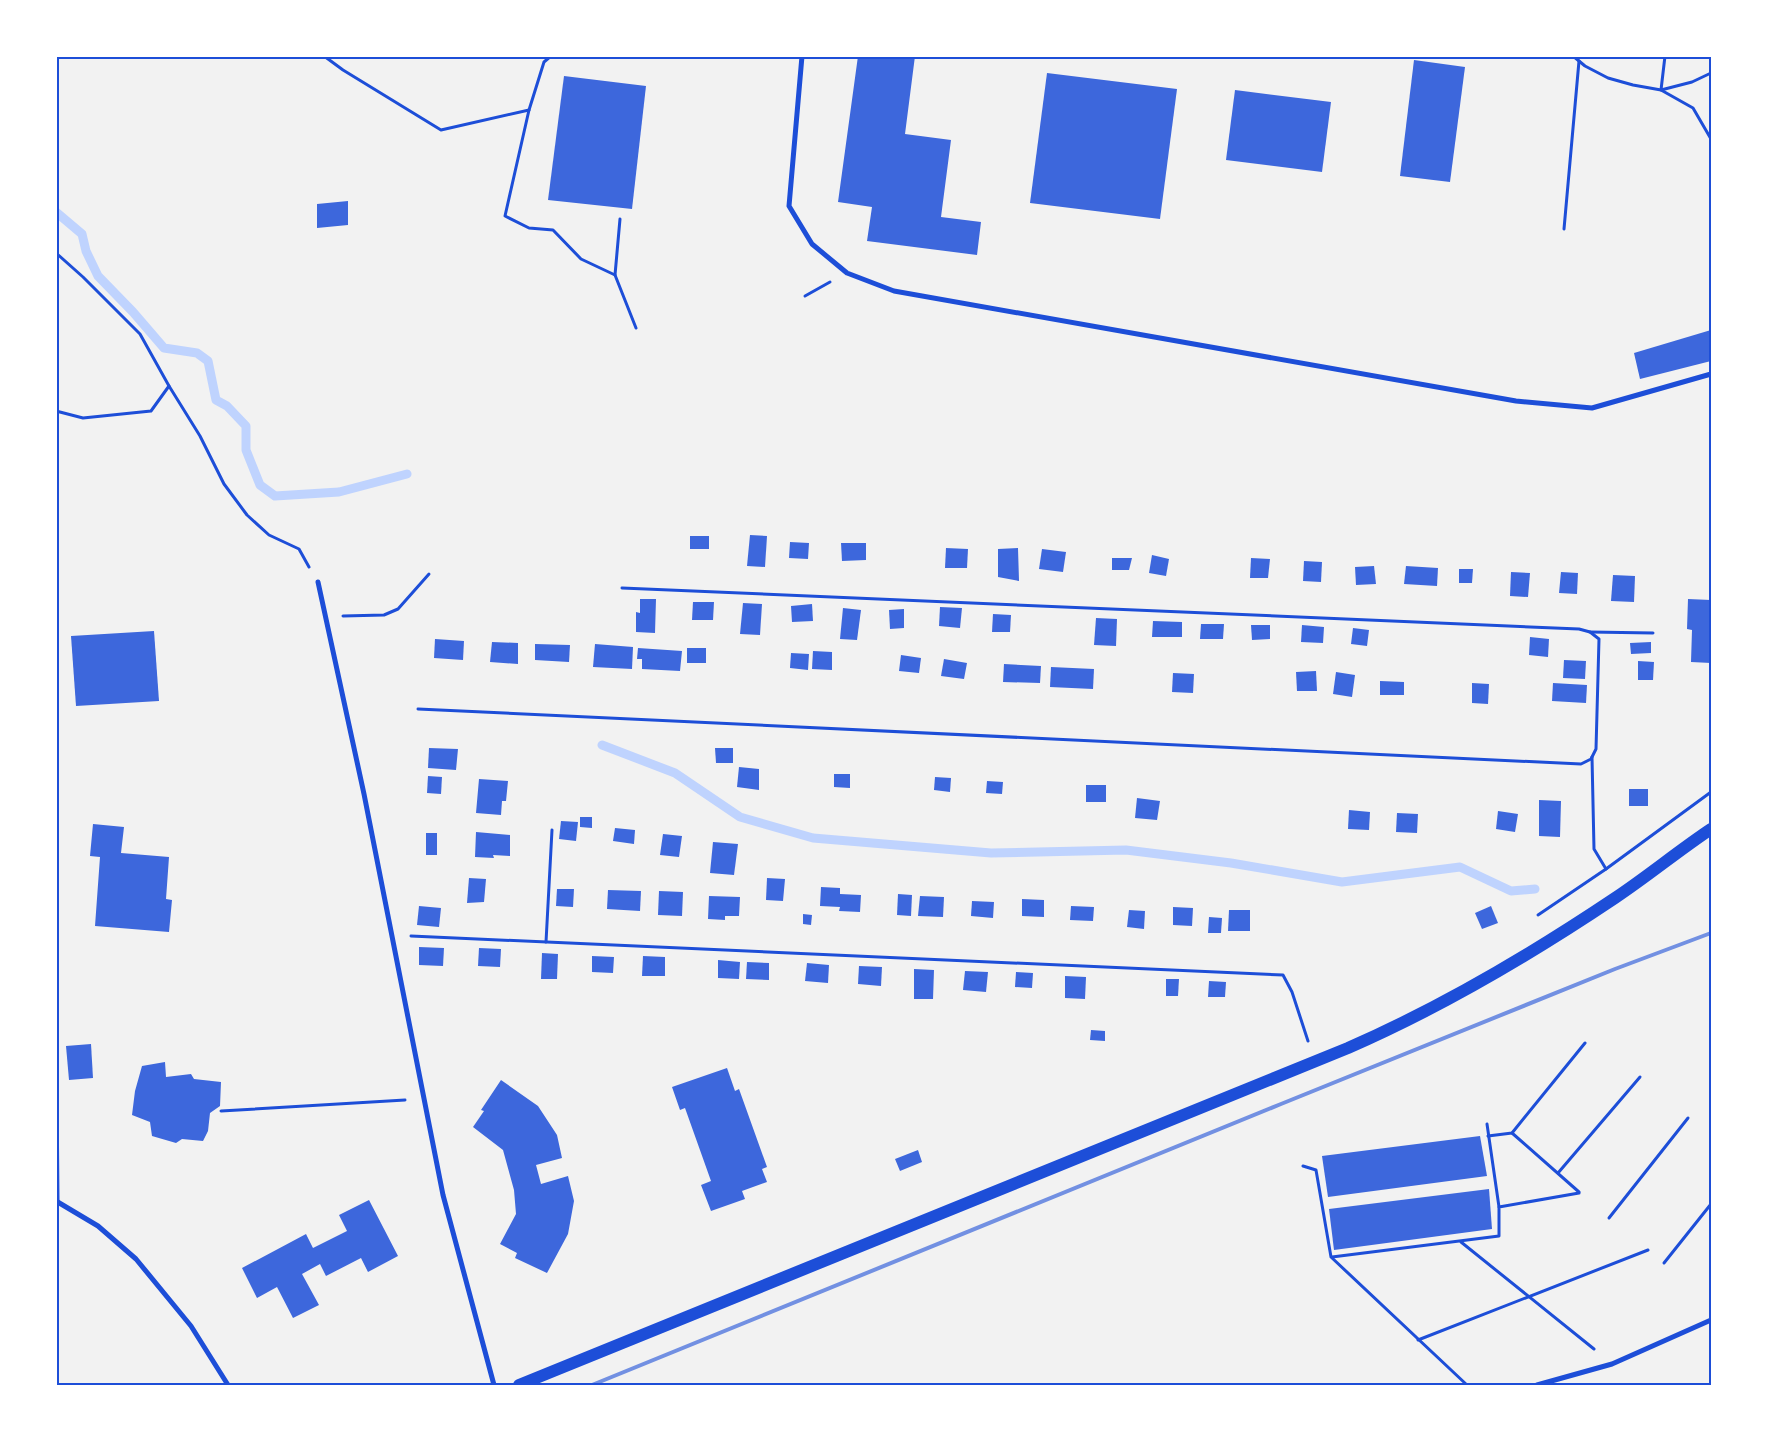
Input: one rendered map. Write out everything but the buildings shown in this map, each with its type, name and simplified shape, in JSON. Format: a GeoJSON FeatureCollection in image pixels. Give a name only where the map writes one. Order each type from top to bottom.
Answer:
{"type":"FeatureCollection","features":[{"type":"Feature","properties":{"kind":"main road"},"geometry":{"type":"LineString","coordinates":[[518,1385],[1395,1028],[1438,1006],[1551,939],[1616,897],[1711,829]]}},
{"type":"Feature","properties":{"kind":"street"},"geometry":{"type":"LineString","coordinates":[[802,56],[789,206],[812,244],[847,273],[894,291],[1516,402],[1592,408],[1711,374]]}},
{"type":"Feature","properties":{"kind":"street"},"geometry":{"type":"LineString","coordinates":[[318,582],[364,794],[443,1195],[494,1385]]}},
{"type":"Feature","properties":{"kind":"street"},"geometry":{"type":"LineString","coordinates":[[56,1090],[57,1201],[98,1226],[136,1259],[191,1326],[228,1385]]}},
{"type":"Feature","properties":{"kind":"street"},"geometry":{"type":"LineString","coordinates":[[1537,1385],[1612,1364],[1711,1320]]}},
{"type":"Feature","properties":{"kind":"path"},"geometry":{"type":"LineString","coordinates":[[324,56],[343,70],[441,130],[529,110]]}},
{"type":"Feature","properties":{"kind":"path"},"geometry":{"type":"LineString","coordinates":[[551,56],[544,62],[529,110],[505,216],[529,228],[553,230],[582,259],[615,275]]}},
{"type":"Feature","properties":{"kind":"path"},"geometry":{"type":"LineString","coordinates":[[1572,56],[1608,78],[1660,90],[1694,108],[1711,139]]}},
{"type":"Feature","properties":{"kind":"path"},"geometry":{"type":"LineString","coordinates":[[1660,90],[1666,56]]}},
{"type":"Feature","properties":{"kind":"path"},"geometry":{"type":"LineString","coordinates":[[1564,229],[1579,61]]}},
{"type":"Feature","properties":{"kind":"path"},"geometry":{"type":"LineString","coordinates":[[1660,90],[1692,82],[1711,73]]}},
{"type":"Feature","properties":{"kind":"path"},"geometry":{"type":"LineString","coordinates":[[620,219],[615,275],[636,328]]}},
{"type":"Feature","properties":{"kind":"path"},"geometry":{"type":"LineString","coordinates":[[56,253],[140,334],[200,436],[224,484],[247,514],[269,535],[299,549],[318,582]]}},
{"type":"Feature","properties":{"kind":"path"},"geometry":{"type":"LineString","coordinates":[[804,296],[847,273]]}},
{"type":"Feature","properties":{"kind":"path"},"geometry":{"type":"LineString","coordinates":[[56,411],[83,418],[151,411],[169,386]]}},
{"type":"Feature","properties":{"kind":"path"},"geometry":{"type":"LineString","coordinates":[[325,616],[384,615],[398,609],[429,574]]}},
{"type":"Feature","properties":{"kind":"path"},"geometry":{"type":"LineString","coordinates":[[622,588],[1569,629],[1590,632],[1653,633]]}},
{"type":"Feature","properties":{"kind":"path"},"geometry":{"type":"LineString","coordinates":[[418,710],[1581,764],[1591,759],[1596,749],[1599,639],[1590,632]]}},
{"type":"Feature","properties":{"kind":"path"},"geometry":{"type":"LineString","coordinates":[[1592,756],[1594,849],[1606,869]]}},
{"type":"Feature","properties":{"kind":"path"},"geometry":{"type":"LineString","coordinates":[[1538,915],[1606,869],[1711,792]]}},
{"type":"Feature","properties":{"kind":"path"},"geometry":{"type":"LineString","coordinates":[[546,942],[552,830]]}},
{"type":"Feature","properties":{"kind":"path"},"geometry":{"type":"LineString","coordinates":[[392,936],[1283,975],[1292,992],[1308,1042]]}},
{"type":"Feature","properties":{"kind":"path"},"geometry":{"type":"LineString","coordinates":[[1488,1136],[1512,1132],[1585,1043]]}},
{"type":"Feature","properties":{"kind":"path"},"geometry":{"type":"LineString","coordinates":[[1558,1173],[1640,1077]]}},
{"type":"Feature","properties":{"kind":"path"},"geometry":{"type":"LineString","coordinates":[[221,1111],[423,1099]]}},
{"type":"Feature","properties":{"kind":"path"},"geometry":{"type":"LineString","coordinates":[[1608,1218],[1688,1118]]}},
{"type":"Feature","properties":{"kind":"path"},"geometry":{"type":"LineString","coordinates":[[1331,1257],[1499,1236],[1499,1207],[1487,1124]]}},
{"type":"Feature","properties":{"kind":"path"},"geometry":{"type":"LineString","coordinates":[[1499,1207],[1580,1193],[1512,1132]]}},
{"type":"Feature","properties":{"kind":"path"},"geometry":{"type":"LineString","coordinates":[[1304,1166],[1316,1170],[1331,1257],[1467,1385]]}},
{"type":"Feature","properties":{"kind":"path"},"geometry":{"type":"LineString","coordinates":[[1664,1264],[1711,1204]]}},
{"type":"Feature","properties":{"kind":"path"},"geometry":{"type":"LineString","coordinates":[[1461,1242],[1612,1364]]}},
{"type":"Feature","properties":{"kind":"path"},"geometry":{"type":"LineString","coordinates":[[1418,1340],[1648,1250]]}},
{"type":"Feature","properties":{"kind":"waterway"},"geometry":{"type":"LineString","coordinates":[[56,212],[82,234],[86,251],[98,276],[164,348],[197,353],[208,361],[216,400],[227,406],[246,426],[246,450],[260,485],[275,496],[339,492],[407,474]]}},
{"type":"Feature","properties":{"kind":"waterway"},"geometry":{"type":"LineString","coordinates":[[602,745],[675,773],[740,817],[813,838],[991,853],[1126,850],[1231,863],[1342,882],[1460,867],[1511,891],[1535,889]]}},
{"type":"Feature","properties":{"kind":"railway"},"geometry":{"type":"LineString","coordinates":[[592,1385],[1615,969],[1711,933]]}}]}
